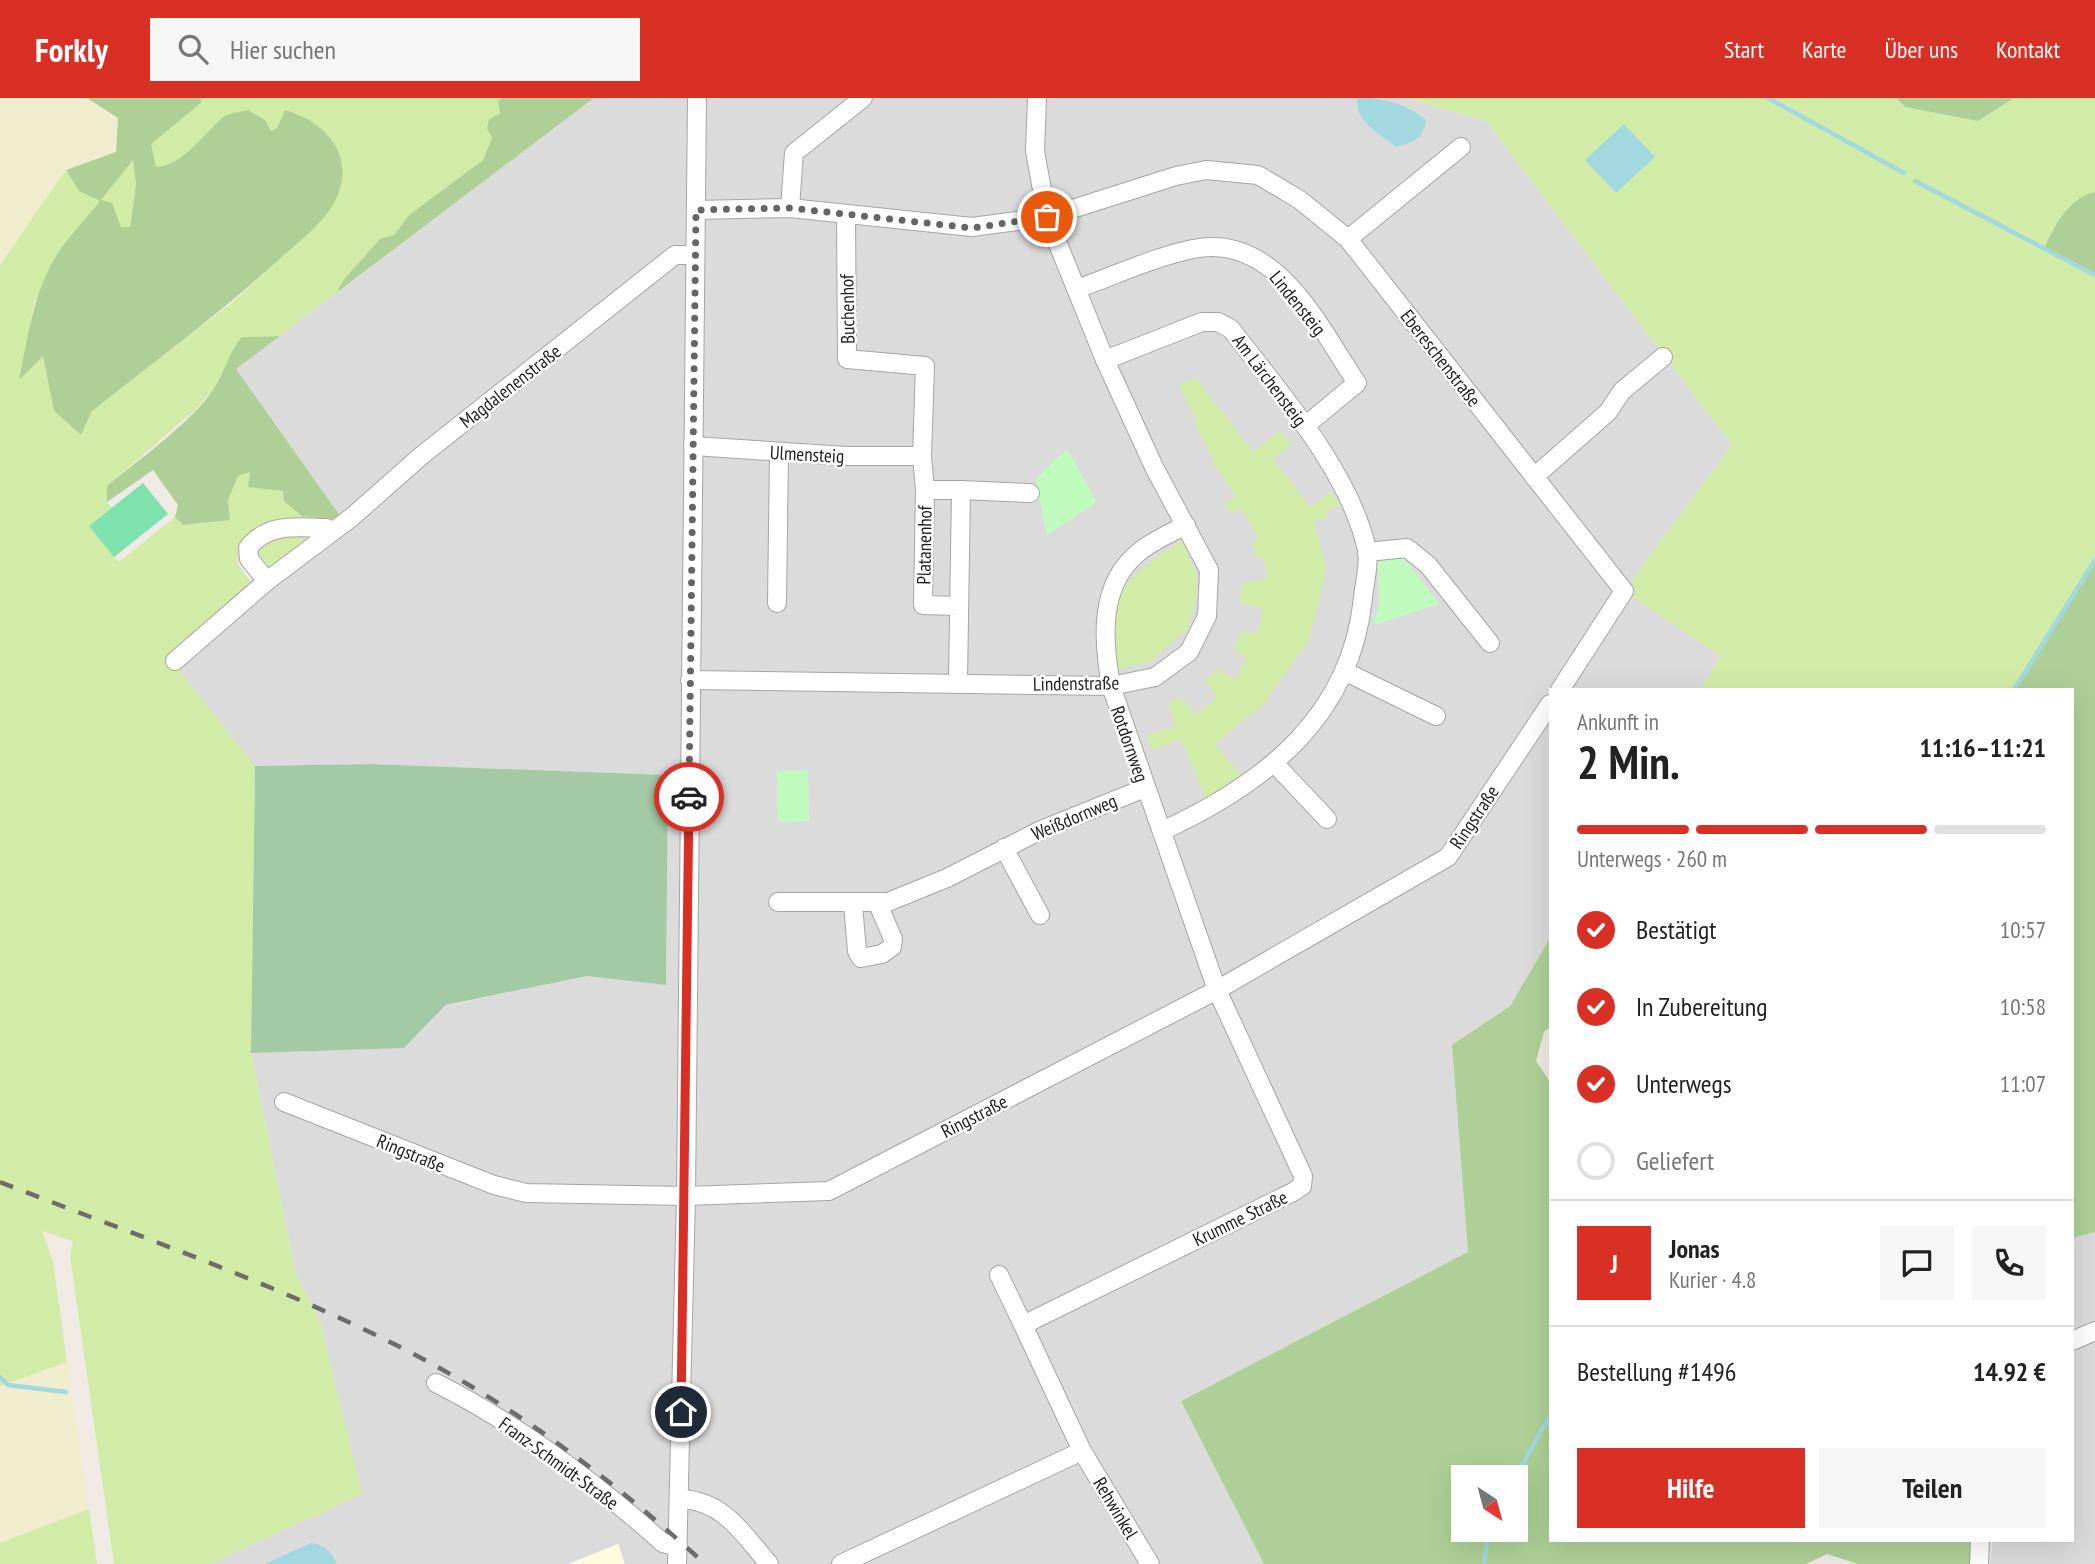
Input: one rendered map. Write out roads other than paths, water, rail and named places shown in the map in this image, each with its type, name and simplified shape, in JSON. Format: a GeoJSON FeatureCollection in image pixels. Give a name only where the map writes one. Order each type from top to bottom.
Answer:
{"type":"FeatureCollection","features":[{"type":"Feature","properties":{"kind":"street","name":"Franz-Schmidt-Straße"},"geometry":{"type":"LineString","coordinates":[[678,1555],[686,1196],[697,98]]}},
{"type":"Feature","properties":{"kind":"street"},"geometry":{"type":"LineString","coordinates":[[790,208],[794,153],[863,98]]}},
{"type":"Feature","properties":{"kind":"street","name":"Lindenstraße"},"geometry":{"type":"LineString","coordinates":[[690,680],[1111,686],[1154,677],[1189,652],[1207,616],[1209,570],[1154,467],[1105,360],[1047,217],[1035,151],[1037,98]]}},
{"type":"Feature","properties":{"kind":"street"},"geometry":{"type":"LineString","coordinates":[[1348,239],[1461,147]]}},
{"type":"Feature","properties":{"kind":"street","name":"Ebereschenstraße"},"geometry":{"type":"LineString","coordinates":[[696,210],[790,208],[972,228],[1047,217],[1176,176],[1206,170],[1258,175],[1300,200],[1348,239],[1625,591],[1561,688]]}},
{"type":"Feature","properties":{"kind":"street","name":"Buchenhof"},"geometry":{"type":"LineString","coordinates":[[846,215],[847,359],[925,366],[922,456]]}},
{"type":"Feature","properties":{"kind":"street","name":"Lindensteig"},"geometry":{"type":"LineString","coordinates":[[1076,289],[1194,249],[1223,248],[1254,256],[1278,272],[1357,383],[1306,426]]}},
{"type":"Feature","properties":{"kind":"street","name":"Magdalenenstraße"},"geometry":{"type":"LineString","coordinates":[[175,661],[267,581],[449,433],[675,255],[695,255]]}},
{"type":"Feature","properties":{"kind":"street","name":"Am Lärchensteig"},"geometry":{"type":"LineString","coordinates":[[1105,360],[1202,322],[1218,322],[1231,329],[1306,426],[1342,486],[1367,552],[1361,614],[1339,687],[1303,735],[1275,763],[1206,811],[1162,831]]}},
{"type":"Feature","properties":{"kind":"street"},"geometry":{"type":"LineString","coordinates":[[1534,477],[1608,412],[1622,391],[1663,357]]}},
{"type":"Feature","properties":{"kind":"street","name":"Ulmensteig"},"geometry":{"type":"LineString","coordinates":[[693,446],[779,453],[922,456]]}},
{"type":"Feature","properties":{"kind":"street"},"geometry":{"type":"LineString","coordinates":[[777,603],[779,453]]}},
{"type":"Feature","properties":{"kind":"street","name":"Platanenhof"},"geometry":{"type":"LineString","coordinates":[[922,456],[925,490],[923,605],[959,606]]}},
{"type":"Feature","properties":{"kind":"street","name":"Platanenhof"},"geometry":{"type":"LineString","coordinates":[[925,490],[1030,493]]}},
{"type":"Feature","properties":{"kind":"street","name":"Platanenhof"},"geometry":{"type":"LineString","coordinates":[[958,682],[961,490]]}},
{"type":"Feature","properties":{"kind":"street","name":"Rotdornweg"},"geometry":{"type":"LineString","coordinates":[[1186,524],[1138,553],[1114,586],[1108,605],[1104,644],[1111,686],[1217,990]]}},
{"type":"Feature","properties":{"kind":"street"},"geometry":{"type":"LineString","coordinates":[[267,581],[256,572],[249,559],[248,548],[257,536],[278,528],[326,528],[331,531]]}},
{"type":"Feature","properties":{"kind":"street"},"geometry":{"type":"LineString","coordinates":[[1367,552],[1407,548],[1428,565],[1490,643]]}},
{"type":"Feature","properties":{"kind":"street"},"geometry":{"type":"LineString","coordinates":[[1346,671],[1436,716]]}},
{"type":"Feature","properties":{"kind":"street","name":"Ringstraße"},"geometry":{"type":"LineString","coordinates":[[284,1102],[494,1185],[526,1193],[686,1196],[829,1191],[1217,990],[1448,857],[1549,706]]}},
{"type":"Feature","properties":{"kind":"street"},"geometry":{"type":"LineString","coordinates":[[1275,763],[1327,819]]}},
{"type":"Feature","properties":{"kind":"street","name":"Weißdornweg"},"geometry":{"type":"LineString","coordinates":[[778,902],[878,904],[947,878],[1041,830],[1145,788]]}},
{"type":"Feature","properties":{"kind":"street"},"geometry":{"type":"LineString","coordinates":[[1004,848],[1040,915]]}},
{"type":"Feature","properties":{"kind":"street"},"geometry":{"type":"LineString","coordinates":[[853,905],[856,951],[861,958],[870,958],[892,947],[893,939],[878,904]]}},
{"type":"Feature","properties":{"kind":"street","name":"Krumme Straße"},"geometry":{"type":"LineString","coordinates":[[1023,1325],[1302,1186],[1303,1175],[1217,990]]}},
{"type":"Feature","properties":{"kind":"street"},"geometry":{"type":"LineString","coordinates":[[841,1564],[875,1558],[1082,1451],[999,1275]]}},
{"type":"Feature","properties":{"kind":"street"},"geometry":{"type":"LineString","coordinates":[[2074,1340],[2095,1331]]}},
{"type":"Feature","properties":{"kind":"street","name":"Franz-Schmidt-Straße"},"geometry":{"type":"LineString","coordinates":[[436,1383],[474,1402],[560,1459],[678,1555]]}},
{"type":"Feature","properties":{"kind":"street","name":"Rehwinkel"},"geometry":{"type":"LineString","coordinates":[[1082,1451],[1150,1564]]}},
{"type":"Feature","properties":{"kind":"street"},"geometry":{"type":"LineString","coordinates":[[681,1499],[696,1500],[724,1512],[769,1564]]}},
{"type":"Feature","properties":{"kind":"street"},"geometry":{"type":"LineString","coordinates":[[1979,1564],[1980,1542]]}},
{"type":"Feature","properties":{"kind":"water"},"geometry":{"type":"Polygon","coordinates":[[[1358,98],[1385,100],[1410,109],[1426,120],[1420,136],[1412,142],[1396,147],[1363,120],[1357,106],[1358,98]]]}},
{"type":"Feature","properties":{"kind":"water"},"geometry":{"type":"Polygon","coordinates":[[[1624,124],[1655,157],[1616,193],[1585,160],[1624,124]]]}},
{"type":"Feature","properties":{"kind":"water"},"geometry":{"type":"Polygon","coordinates":[[[311,1543],[327,1549],[337,1564],[265,1564],[311,1543]]]}},
{"type":"Feature","properties":{"kind":"waterway"},"geometry":{"type":"LineString","coordinates":[[1768,98],[1904,173]]}},
{"type":"Feature","properties":{"kind":"waterway"},"geometry":{"type":"LineString","coordinates":[[1915,181],[2095,275]]}},
{"type":"Feature","properties":{"kind":"waterway"},"geometry":{"type":"LineString","coordinates":[[2015,688],[2095,560]]}},
{"type":"Feature","properties":{"kind":"waterway"},"geometry":{"type":"LineString","coordinates":[[0,1377],[8,1385],[66,1392]]}},
{"type":"Feature","properties":{"kind":"waterway"},"geometry":{"type":"LineString","coordinates":[[1522,1465],[1549,1418]]}},
{"type":"Feature","properties":{"kind":"waterway"},"geometry":{"type":"LineString","coordinates":[[1484,1564],[1487,1542]]}},
{"type":"Feature","properties":{"kind":"railway"},"geometry":{"type":"LineString","coordinates":[[0,1182],[299,1300],[438,1367],[519,1417],[596,1472],[705,1564]]}}]}
